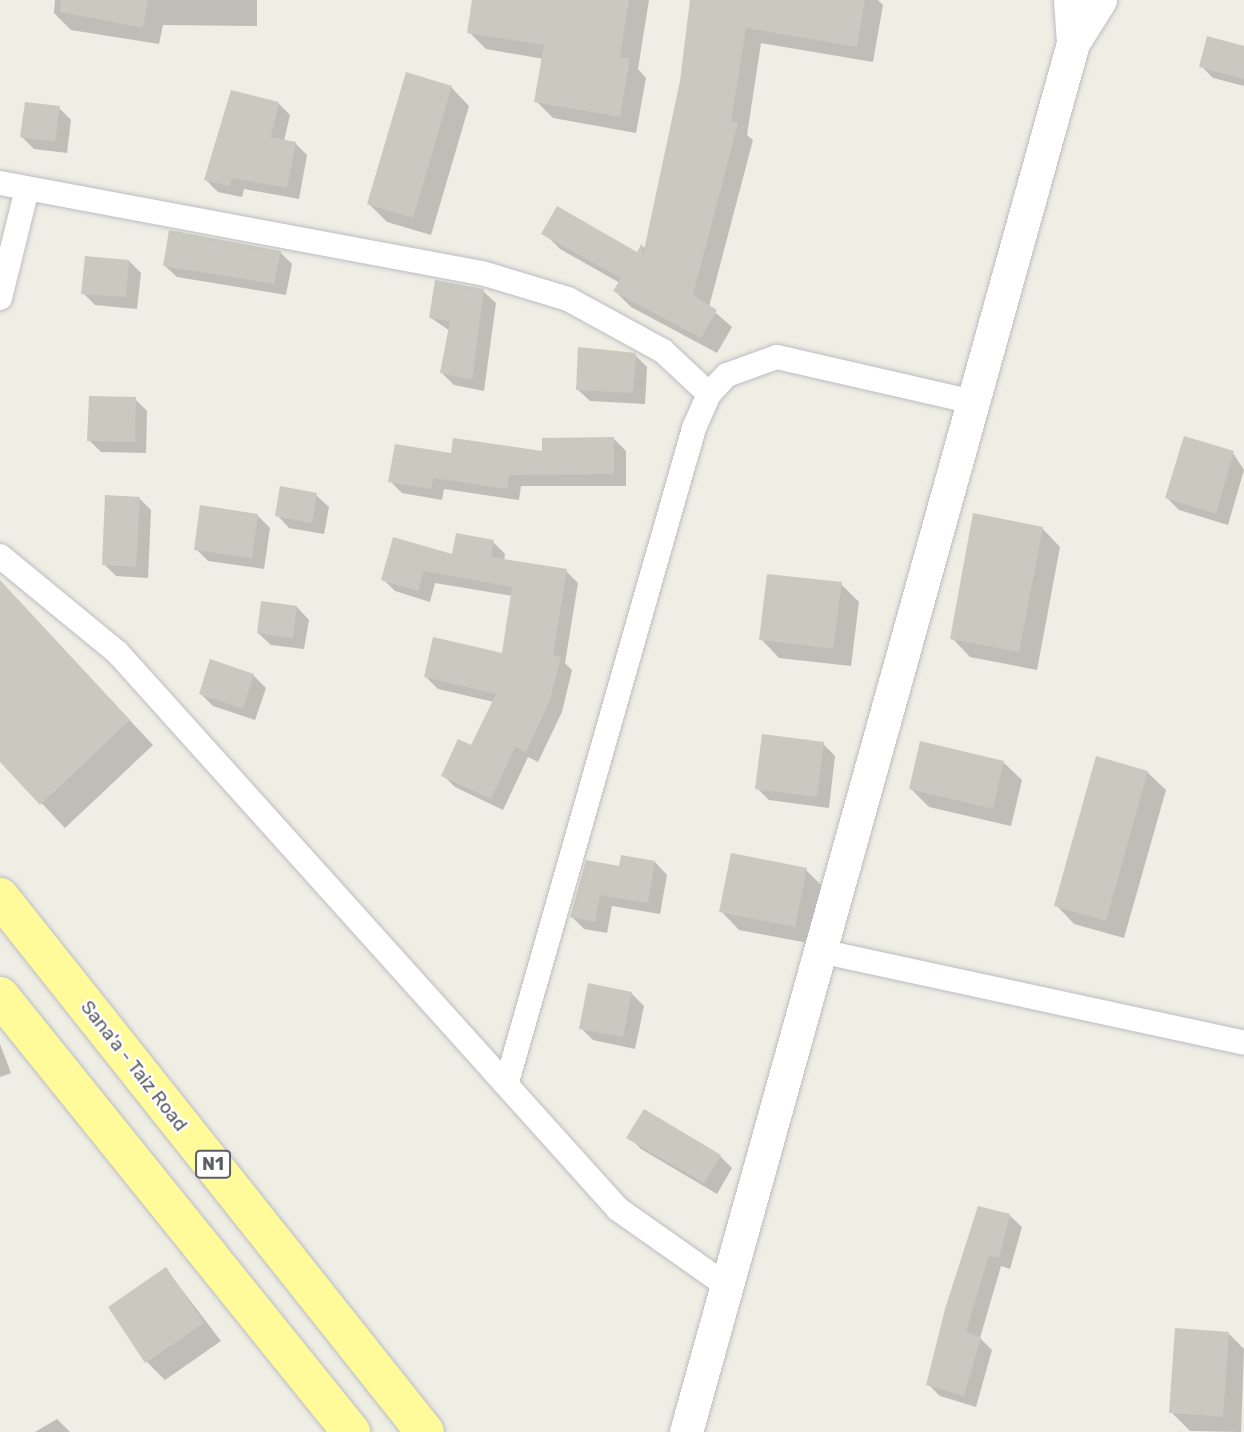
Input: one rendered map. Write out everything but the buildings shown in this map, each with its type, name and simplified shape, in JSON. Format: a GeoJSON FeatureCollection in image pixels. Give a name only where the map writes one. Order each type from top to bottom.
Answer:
{"type":"FeatureCollection","features":[{"type":"Feature","properties":{"kind":"highway","name":"Sana'a - Taiz Road"},"geometry":{"type":"LineString","coordinates":[[0,897],[425,1432]]}},
{"type":"Feature","properties":{"kind":"highway"},"geometry":{"type":"LineString","coordinates":[[0,996],[351,1432]]}},
{"type":"Feature","properties":{"kind":"main road"},"geometry":{"type":"LineString","coordinates":[[1070,0],[1073,43]]}},
{"type":"Feature","properties":{"kind":"main road"},"geometry":{"type":"LineString","coordinates":[[686,1432],[1073,43],[1100,0]]}},
{"type":"Feature","properties":{"kind":"street"},"geometry":{"type":"LineString","coordinates":[[0,183],[482,273],[568,299],[663,351],[709,394]]}},
{"type":"Feature","properties":{"kind":"street"},"geometry":{"type":"LineString","coordinates":[[0,298],[27,189]]}},
{"type":"Feature","properties":{"kind":"street"},"geometry":{"type":"LineString","coordinates":[[507,1082],[694,428],[709,394],[727,375],[776,358],[973,402]]}},
{"type":"Feature","properties":{"kind":"street"},"geometry":{"type":"LineString","coordinates":[[0,556],[117,652],[507,1082],[618,1209],[727,1286]]}},
{"type":"Feature","properties":{"kind":"street"},"geometry":{"type":"LineString","coordinates":[[820,951],[1244,1043]]}}]}
